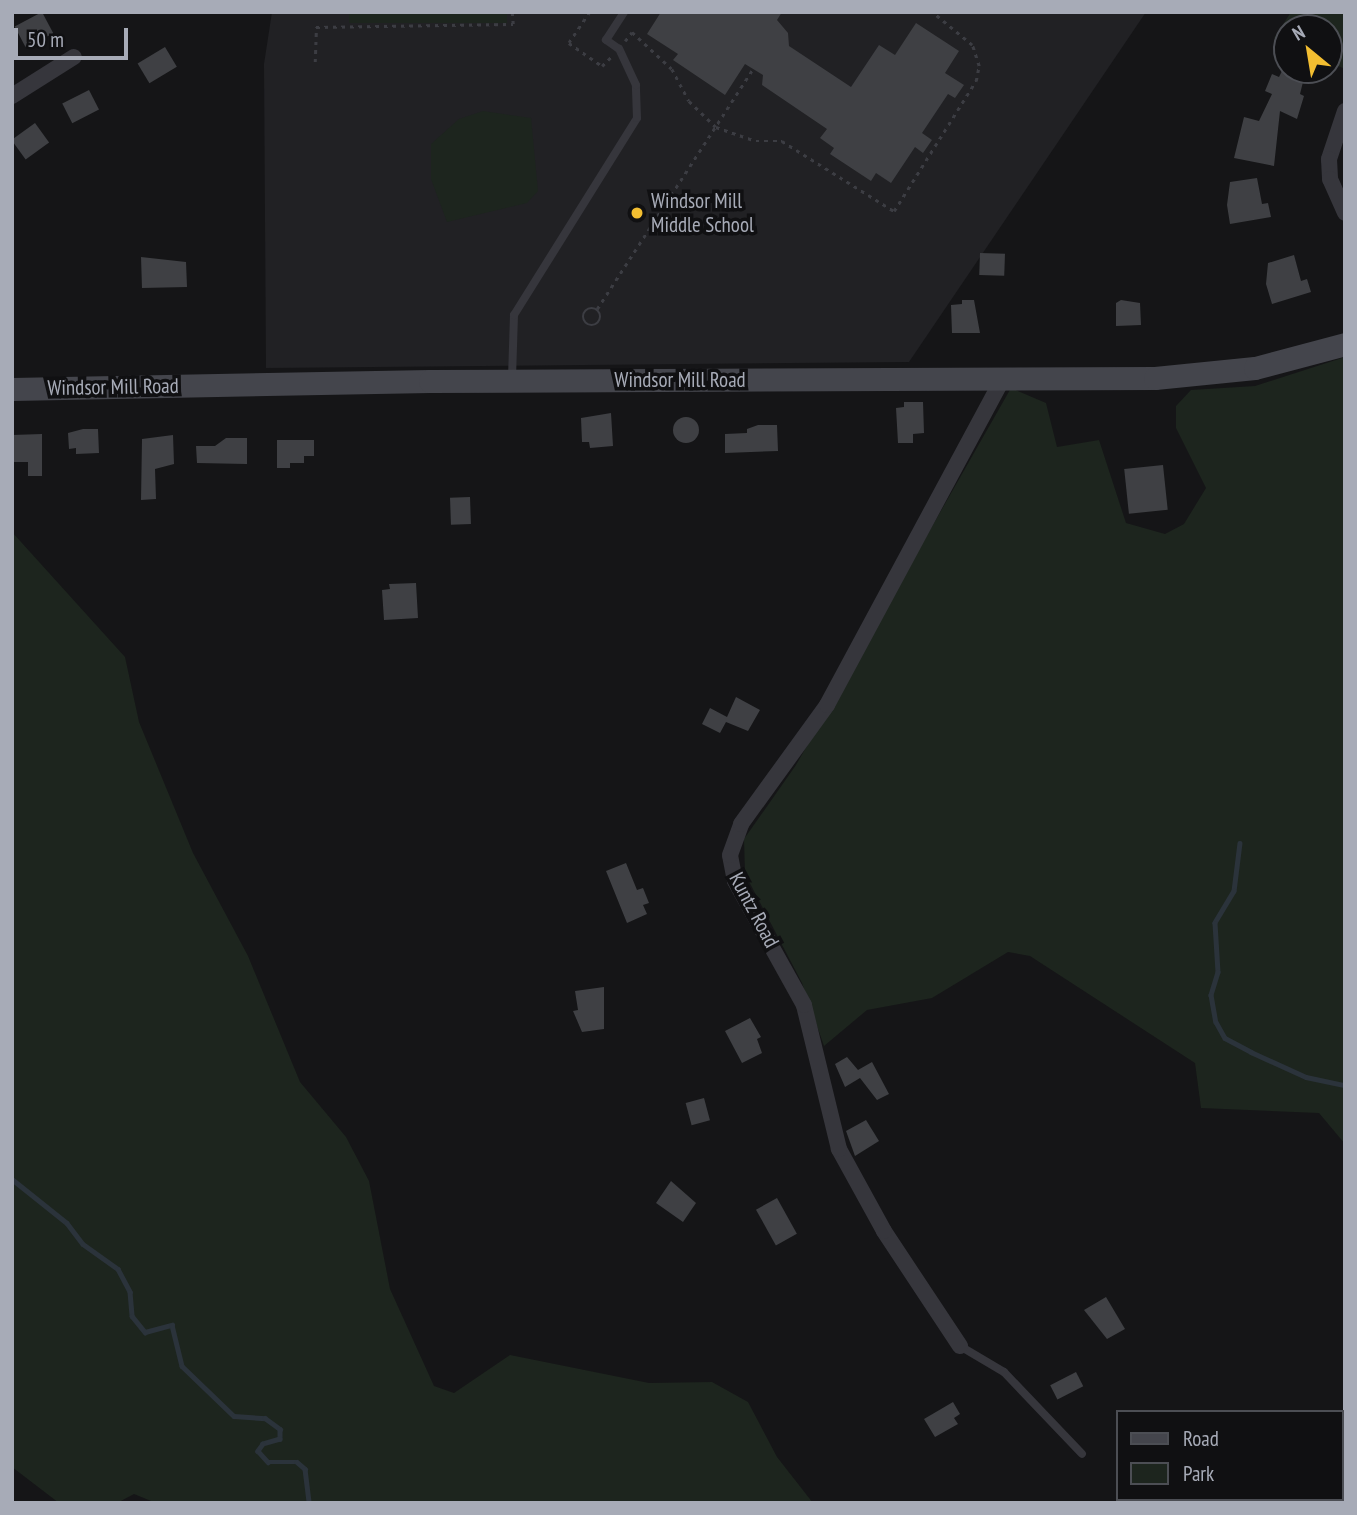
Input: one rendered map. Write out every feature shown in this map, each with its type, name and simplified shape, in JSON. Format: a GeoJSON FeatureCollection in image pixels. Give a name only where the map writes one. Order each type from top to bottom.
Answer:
{"type":"FeatureCollection","features":[{"type":"Feature","properties":{"kind":"main road","name":"Windsor Mill Road"},"geometry":{"type":"LineString","coordinates":[[12,389],[513,381],[1207,375],[1345,344]]}},
{"type":"Feature","properties":{"kind":"street"},"geometry":{"type":"LineString","coordinates":[[12,96],[74,57]]}},
{"type":"Feature","properties":{"kind":"street"},"geometry":{"type":"LineString","coordinates":[[1345,111],[1329,159],[1330,179],[1345,213]]}},
{"type":"Feature","properties":{"kind":"street","name":"Kuntz Road"},"geometry":{"type":"LineString","coordinates":[[960,1346],[884,1231],[839,1149],[804,1005],[735,881],[730,855],[741,824],[827,705],[1003,377]]}},
{"type":"Feature","properties":{"kind":"lane"},"geometry":{"type":"LineString","coordinates":[[513,381],[514,315],[637,118],[636,85],[619,49],[606,40],[624,12]]}},
{"type":"Feature","properties":{"kind":"lane"},"geometry":{"type":"LineString","coordinates":[[960,1346],[1004,1372],[1082,1454]]}},
{"type":"Feature","properties":{"kind":"path"},"geometry":{"type":"LineString","coordinates":[[315,62],[316,27],[513,24],[512,12]]}},
{"type":"Feature","properties":{"kind":"path"},"geometry":{"type":"LineString","coordinates":[[590,12],[569,43],[602,66],[632,32],[672,69],[690,101],[716,127],[756,141],[782,141],[894,211],[976,81],[979,66],[972,45],[932,12]]}},
{"type":"Feature","properties":{"kind":"path"},"geometry":{"type":"LineString","coordinates":[[597,309],[601,320],[590,326],[583,317],[585,311],[597,309],[753,69]]}},
{"type":"Feature","properties":{"kind":"shaded area","name":"Windsor Mill Middle School"},"geometry":{"type":"Polygon","coordinates":[[[272,12],[1146,12],[909,362],[266,368],[264,64],[272,12]]]}},
{"type":"Feature","properties":{"kind":"green space"},"geometry":{"type":"Polygon","coordinates":[[[349,12],[507,12],[507,23],[349,23],[349,12]]]}},
{"type":"Feature","properties":{"kind":"green space"},"geometry":{"type":"Polygon","coordinates":[[[1345,12],[1345,69],[1343,14],[1290,14],[1345,12]]]}},
{"type":"Feature","properties":{"kind":"green space"},"geometry":{"type":"Polygon","coordinates":[[[483,111],[531,118],[538,191],[527,203],[447,222],[431,179],[431,144],[459,119],[483,111]]]}},
{"type":"Feature","properties":{"kind":"green space"},"geometry":{"type":"Polygon","coordinates":[[[1345,357],[1345,1144],[1319,1113],[1201,1108],[1195,1063],[1030,956],[1008,952],[932,998],[867,1010],[824,1046],[802,983],[745,874],[744,839],[796,765],[1011,388],[1046,403],[1057,447],[1099,440],[1126,523],[1165,534],[1184,524],[1206,488],[1176,428],[1176,406],[1191,390],[1255,386],[1345,357]]]}},
{"type":"Feature","properties":{"kind":"green space"},"geometry":{"type":"Polygon","coordinates":[[[12,532],[125,657],[139,722],[193,853],[248,956],[300,1082],[346,1137],[369,1181],[390,1289],[434,1386],[454,1393],[510,1355],[649,1383],[712,1382],[748,1402],[777,1457],[813,1503],[156,1503],[134,1494],[117,1503],[59,1503],[12,1467],[12,532]]]}},
{"type":"Feature","properties":{"kind":"green space"},"geometry":{"type":"Polygon","coordinates":[[[1172,1501],[1319,1501],[1319,1503],[1172,1501]]]}},
{"type":"Feature","properties":{"kind":"building"},"geometry":{"type":"Polygon","coordinates":[[[42,12],[53,33],[26,48],[15,27],[42,12]]]}},
{"type":"Feature","properties":{"kind":"building"},"geometry":{"type":"Polygon","coordinates":[[[661,12],[782,12],[777,20],[788,33],[789,46],[851,87],[879,45],[895,55],[916,23],[959,51],[945,73],[964,85],[955,98],[948,94],[922,133],[932,140],[923,153],[915,147],[891,183],[876,173],[871,181],[830,154],[834,148],[820,138],[827,129],[762,85],[763,75],[745,64],[725,95],[673,60],[678,54],[647,34],[661,12]]]}},
{"type":"Feature","properties":{"kind":"building"},"geometry":{"type":"Polygon","coordinates":[[[165,47],[177,67],[149,83],[138,63],[165,47]]]}},
{"type":"Feature","properties":{"kind":"building"},"geometry":{"type":"Polygon","coordinates":[[[1272,74],[1273,84],[1302,84],[1300,94],[1304,96],[1297,119],[1280,111],[1274,166],[1234,158],[1244,117],[1259,121],[1272,94],[1265,91],[1272,74]]]}},
{"type":"Feature","properties":{"kind":"building"},"geometry":{"type":"Polygon","coordinates":[[[89,90],[99,110],[72,123],[62,104],[89,90]]]}},
{"type":"Feature","properties":{"kind":"building"},"geometry":{"type":"Polygon","coordinates":[[[35,123],[49,142],[26,159],[12,140],[35,123]]]}},
{"type":"Feature","properties":{"kind":"building"},"geometry":{"type":"Polygon","coordinates":[[[1257,178],[1262,204],[1268,203],[1271,217],[1230,224],[1227,205],[1230,182],[1257,178]]]}},
{"type":"Feature","properties":{"kind":"building"},"geometry":{"type":"Polygon","coordinates":[[[980,253],[1005,254],[1004,276],[979,275],[980,253]]]}},
{"type":"Feature","properties":{"kind":"building"},"geometry":{"type":"Polygon","coordinates":[[[1294,255],[1301,281],[1307,279],[1311,292],[1272,304],[1266,284],[1268,263],[1294,255]]]}},
{"type":"Feature","properties":{"kind":"building"},"geometry":{"type":"Polygon","coordinates":[[[141,257],[186,262],[187,287],[142,288],[141,257]]]}},
{"type":"Feature","properties":{"kind":"building"},"geometry":{"type":"Polygon","coordinates":[[[962,300],[974,300],[980,333],[952,333],[951,305],[962,304],[962,300]]]}},
{"type":"Feature","properties":{"kind":"building"},"geometry":{"type":"Polygon","coordinates":[[[1121,300],[1140,303],[1141,325],[1116,326],[1116,303],[1121,300]]]}},
{"type":"Feature","properties":{"kind":"building"},"geometry":{"type":"Polygon","coordinates":[[[904,402],[923,402],[924,433],[913,434],[913,443],[898,443],[896,408],[904,407],[904,402]]]}},
{"type":"Feature","properties":{"kind":"building"},"geometry":{"type":"Polygon","coordinates":[[[611,413],[613,446],[590,448],[589,442],[582,442],[581,418],[611,413]]]}},
{"type":"Feature","properties":{"kind":"building"},"geometry":{"type":"Polygon","coordinates":[[[686,417],[695,421],[699,430],[695,439],[686,443],[677,439],[673,430],[677,421],[686,417]]]}},
{"type":"Feature","properties":{"kind":"building"},"geometry":{"type":"Polygon","coordinates":[[[758,425],[777,425],[778,451],[725,453],[725,434],[747,433],[747,429],[758,425]]]}},
{"type":"Feature","properties":{"kind":"building"},"geometry":{"type":"Polygon","coordinates":[[[98,429],[99,453],[76,454],[76,448],[69,449],[68,433],[98,429]]]}},
{"type":"Feature","properties":{"kind":"building"},"geometry":{"type":"Polygon","coordinates":[[[42,434],[42,476],[28,476],[28,462],[12,462],[12,435],[42,434]]]}},
{"type":"Feature","properties":{"kind":"building"},"geometry":{"type":"Polygon","coordinates":[[[173,435],[174,464],[155,469],[156,499],[141,500],[142,439],[173,435]]]}},
{"type":"Feature","properties":{"kind":"building"},"geometry":{"type":"Polygon","coordinates":[[[226,438],[247,438],[247,464],[197,463],[196,446],[215,446],[226,438]]]}},
{"type":"Feature","properties":{"kind":"building"},"geometry":{"type":"Polygon","coordinates":[[[277,440],[314,440],[314,456],[304,456],[304,463],[290,463],[290,468],[277,468],[277,440]]]}},
{"type":"Feature","properties":{"kind":"building"},"geometry":{"type":"Polygon","coordinates":[[[1163,465],[1168,510],[1129,514],[1124,469],[1163,465]]]}},
{"type":"Feature","properties":{"kind":"building"},"geometry":{"type":"Polygon","coordinates":[[[470,497],[471,524],[451,525],[450,498],[470,497]]]}},
{"type":"Feature","properties":{"kind":"building"},"geometry":{"type":"Polygon","coordinates":[[[416,583],[418,618],[384,620],[382,590],[390,589],[389,584],[416,583]]]}},
{"type":"Feature","properties":{"kind":"building"},"geometry":{"type":"Polygon","coordinates":[[[736,697],[760,710],[748,731],[726,722],[720,733],[702,724],[710,708],[727,717],[736,697]]]}},
{"type":"Feature","properties":{"kind":"building"},"geometry":{"type":"Polygon","coordinates":[[[626,863],[637,890],[643,888],[649,903],[643,905],[647,914],[627,923],[606,871],[626,863]]]}},
{"type":"Feature","properties":{"kind":"building"},"geometry":{"type":"Polygon","coordinates":[[[604,987],[604,1029],[582,1032],[573,1011],[578,1010],[575,991],[604,987]]]}},
{"type":"Feature","properties":{"kind":"building"},"geometry":{"type":"Polygon","coordinates":[[[750,1018],[761,1037],[757,1039],[762,1053],[742,1063],[725,1031],[750,1018]]]}},
{"type":"Feature","properties":{"kind":"building"},"geometry":{"type":"Polygon","coordinates":[[[847,1057],[858,1070],[872,1062],[889,1094],[877,1100],[860,1078],[845,1087],[835,1064],[847,1057]]]}},
{"type":"Feature","properties":{"kind":"building"},"geometry":{"type":"Polygon","coordinates":[[[704,1098],[710,1120],[692,1125],[686,1103],[704,1098]]]}},
{"type":"Feature","properties":{"kind":"building"},"geometry":{"type":"Polygon","coordinates":[[[866,1120],[879,1141],[855,1156],[846,1131],[866,1120]]]}},
{"type":"Feature","properties":{"kind":"building"},"geometry":{"type":"Polygon","coordinates":[[[671,1181],[696,1203],[683,1222],[656,1203],[671,1181]]]}},
{"type":"Feature","properties":{"kind":"building"},"geometry":{"type":"Polygon","coordinates":[[[777,1198],[797,1234],[776,1245],[756,1210],[777,1198]]]}},
{"type":"Feature","properties":{"kind":"building"},"geometry":{"type":"Polygon","coordinates":[[[1106,1297],[1125,1329],[1107,1339],[1084,1310],[1106,1297]]]}},
{"type":"Feature","properties":{"kind":"building"},"geometry":{"type":"Polygon","coordinates":[[[1076,1372],[1083,1386],[1057,1399],[1050,1385],[1076,1372]]]}},
{"type":"Feature","properties":{"kind":"building"},"geometry":{"type":"Polygon","coordinates":[[[953,1402],[960,1414],[954,1418],[958,1424],[935,1437],[924,1419],[953,1402]]]}},
{"type":"Feature","properties":{"kind":"waterway"},"geometry":{"type":"LineString","coordinates":[[1240,843],[1234,891],[1215,923],[1218,972],[1211,995],[1216,1022],[1225,1038],[1251,1052],[1306,1077],[1345,1085]]}},
{"type":"Feature","properties":{"kind":"waterway"},"geometry":{"type":"LineString","coordinates":[[12,1179],[67,1223],[83,1244],[118,1269],[130,1292],[132,1316],[145,1332],[172,1325],[182,1366],[234,1416],[265,1418],[280,1429],[280,1439],[263,1444],[258,1451],[268,1462],[297,1462],[305,1469],[309,1503]]}},
{"type":"Feature","properties":{"kind":"place","name":"Windsor Mill Middle School"},"geometry":{"type":"Point","coordinates":[637,213]}}]}
